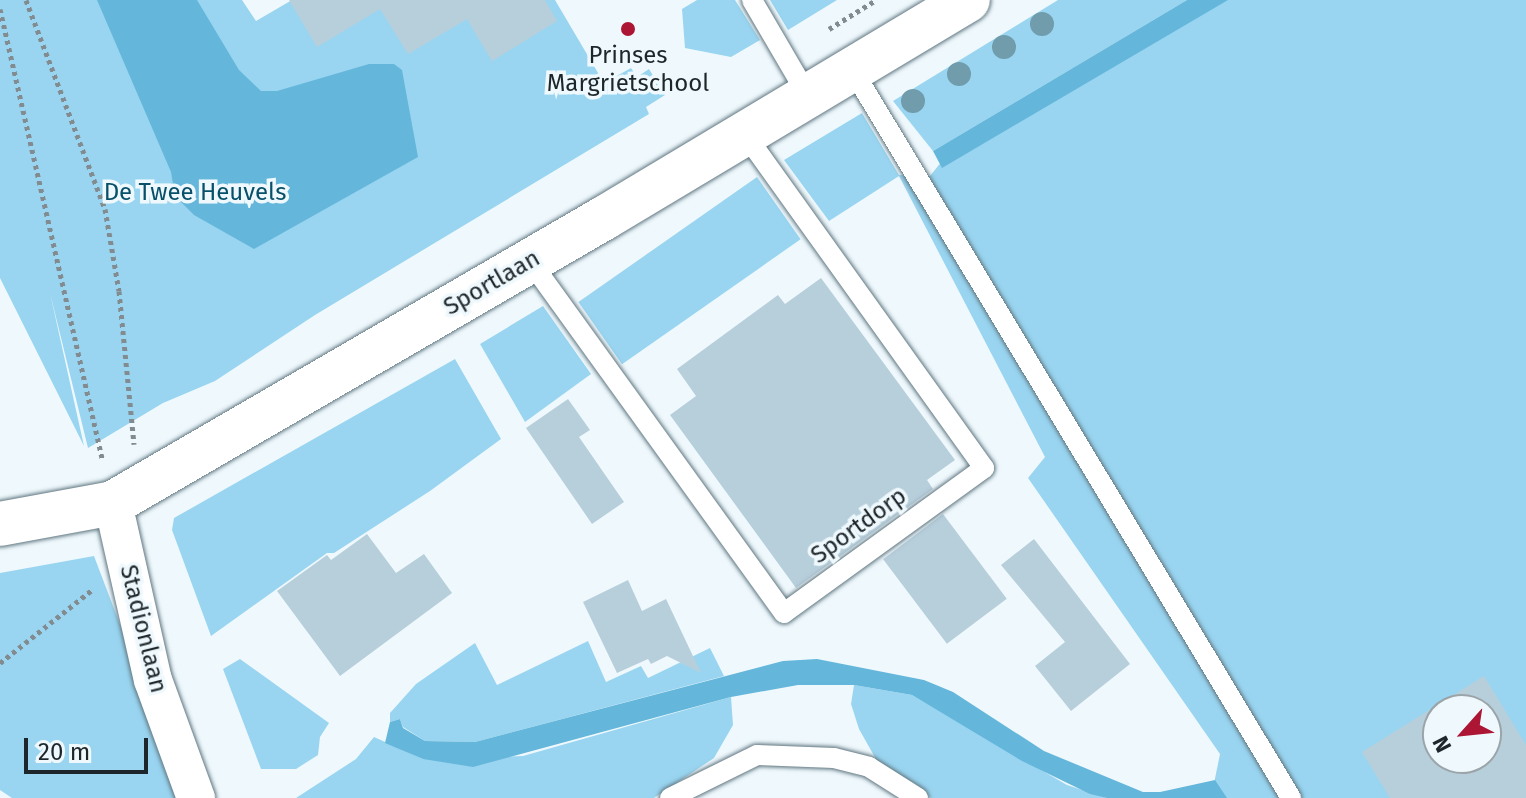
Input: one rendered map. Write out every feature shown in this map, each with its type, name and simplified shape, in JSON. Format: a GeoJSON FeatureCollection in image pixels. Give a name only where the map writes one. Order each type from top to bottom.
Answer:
{"type":"FeatureCollection","features":[{"type":"Feature","properties":{"kind":"street","name":"Sportlaan"},"geometry":{"type":"LineString","coordinates":[[0,524],[131,492],[530,261],[968,0]]}},
{"type":"Feature","properties":{"kind":"street","name":"Stadionlaan"},"geometry":{"type":"LineString","coordinates":[[131,492],[127,562],[153,680],[196,798]]}},
{"type":"Feature","properties":{"kind":"lane"},"geometry":{"type":"LineString","coordinates":[[752,0],[808,96]]}},
{"type":"Feature","properties":{"kind":"lane"},"geometry":{"type":"LineString","coordinates":[[852,69],[1291,798]]}},
{"type":"Feature","properties":{"kind":"lane","name":"Sportdorp"},"geometry":{"type":"LineString","coordinates":[[530,261],[784,613],[984,468],[745,134]]}},
{"type":"Feature","properties":{"kind":"lane"},"geometry":{"type":"LineString","coordinates":[[670,798],[757,755],[834,758],[869,767],[918,798]]}},
{"type":"Feature","properties":{"kind":"path"},"geometry":{"type":"LineString","coordinates":[[26,0],[105,209],[119,291],[132,440],[131,492]]}},
{"type":"Feature","properties":{"kind":"path"},"geometry":{"type":"LineString","coordinates":[[0,9],[131,492]]}},
{"type":"Feature","properties":{"kind":"path"},"geometry":{"type":"LineString","coordinates":[[0,663],[127,562]]}},
{"type":"Feature","properties":{"kind":"green space","name":"De Twee Heuvels"},"geometry":{"type":"Polygon","coordinates":[[[0,0],[242,0],[256,21],[292,0],[555,0],[604,83],[631,68],[637,77],[649,69],[665,95],[646,107],[649,114],[315,315],[215,381],[163,403],[88,448],[50,293],[84,446],[0,278],[0,0]]]}},
{"type":"Feature","properties":{"kind":"green space"},"geometry":{"type":"Polygon","coordinates":[[[697,0],[735,0],[760,40],[731,57],[685,48],[682,9],[697,0]]]}},
{"type":"Feature","properties":{"kind":"green space"},"geometry":{"type":"Polygon","coordinates":[[[770,0],[837,0],[788,30],[770,0]]]}},
{"type":"Feature","properties":{"kind":"green space"},"geometry":{"type":"Polygon","coordinates":[[[1058,0],[1187,0],[933,151],[893,101],[1058,0]]]}},
{"type":"Feature","properties":{"kind":"green space"},"geometry":{"type":"Polygon","coordinates":[[[1206,0],[1526,0],[1526,798],[1211,798],[1220,754],[1028,478],[1045,457],[899,176],[829,221],[784,160],[862,113],[899,175],[930,176],[950,151],[1206,0]]]}},
{"type":"Feature","properties":{"kind":"green space"},"geometry":{"type":"Polygon","coordinates":[[[757,177],[801,239],[622,364],[578,302],[757,177]]]}},
{"type":"Feature","properties":{"kind":"green space"},"geometry":{"type":"Polygon","coordinates":[[[543,306],[591,374],[525,422],[480,344],[543,306]]]}},
{"type":"Feature","properties":{"kind":"green space"},"geometry":{"type":"Polygon","coordinates":[[[455,359],[501,439],[430,491],[334,553],[327,553],[211,636],[172,530],[174,518],[455,359]]]}},
{"type":"Feature","properties":{"kind":"green space"},"geometry":{"type":"Polygon","coordinates":[[[94,556],[186,798],[12,798],[0,790],[0,573],[94,556]]]}},
{"type":"Feature","properties":{"kind":"green space"},"geometry":{"type":"Polygon","coordinates":[[[588,641],[606,682],[641,666],[648,678],[710,648],[724,676],[475,742],[425,741],[403,727],[400,719],[390,722],[390,713],[416,684],[475,643],[497,685],[588,641]]]}},
{"type":"Feature","properties":{"kind":"green space"},"geometry":{"type":"Polygon","coordinates":[[[240,659],[329,723],[320,737],[318,755],[296,769],[261,769],[223,669],[240,659]]]}},
{"type":"Feature","properties":{"kind":"green space"},"geometry":{"type":"Polygon","coordinates":[[[854,685],[912,695],[1067,785],[1107,798],[931,798],[877,761],[859,729],[851,704],[854,685]]]}},
{"type":"Feature","properties":{"kind":"green space"},"geometry":{"type":"Polygon","coordinates":[[[731,697],[733,725],[714,758],[654,798],[296,798],[356,759],[374,737],[423,759],[523,756],[731,697]]]}},
{"type":"Feature","properties":{"kind":"shaded area"},"geometry":{"type":"Polygon","coordinates":[[[97,0],[197,0],[239,70],[261,91],[277,91],[369,64],[394,64],[402,70],[418,157],[254,249],[194,215],[175,196],[171,172],[97,0]]]}},
{"type":"Feature","properties":{"kind":"shaded area"},"geometry":{"type":"Polygon","coordinates":[[[1187,0],[1228,0],[942,168],[933,151],[1187,0]]]}},
{"type":"Feature","properties":{"kind":"shaded area"},"geometry":{"type":"Polygon","coordinates":[[[817,659],[924,680],[953,692],[1044,751],[1143,792],[1160,792],[1215,780],[1227,798],[1107,798],[1090,794],[1022,761],[912,695],[854,685],[798,685],[731,697],[473,767],[423,759],[385,743],[390,722],[400,719],[403,728],[425,741],[475,742],[783,661],[817,659]]]}},
{"type":"Feature","properties":{"kind":"building"},"geometry":{"type":"Polygon","coordinates":[[[289,0],[545,0],[557,21],[492,61],[467,19],[408,54],[380,9],[317,47],[289,0]]]}},
{"type":"Feature","properties":{"kind":"building"},"geometry":{"type":"Polygon","coordinates":[[[821,278],[955,460],[927,480],[933,489],[796,588],[670,415],[696,396],[677,369],[778,295],[785,304],[821,278]]]}},
{"type":"Feature","properties":{"kind":"building"},"geometry":{"type":"Polygon","coordinates":[[[568,399],[590,430],[579,437],[624,502],[592,524],[526,428],[568,399]]]}},
{"type":"Feature","properties":{"kind":"building"},"geometry":{"type":"Polygon","coordinates":[[[943,514],[1007,599],[947,644],[883,559],[943,514]]]}},
{"type":"Feature","properties":{"kind":"building"},"geometry":{"type":"Polygon","coordinates":[[[367,534],[396,573],[424,554],[452,593],[340,676],[277,591],[327,555],[331,560],[367,534]]]}},
{"type":"Feature","properties":{"kind":"building"},"geometry":{"type":"Polygon","coordinates":[[[1034,539],[1130,664],[1071,711],[1035,666],[1065,642],[1001,565],[1034,539]]]}},
{"type":"Feature","properties":{"kind":"building"},"geometry":{"type":"Polygon","coordinates":[[[628,580],[642,611],[666,599],[701,673],[667,656],[651,664],[648,659],[617,673],[583,602],[628,580]]]}},
{"type":"Feature","properties":{"kind":"building"},"geometry":{"type":"Polygon","coordinates":[[[1484,676],[1495,694],[1455,694],[1484,676]]]}},
{"type":"Feature","properties":{"kind":"building"},"geometry":{"type":"Polygon","coordinates":[[[1502,706],[1526,745],[1526,798],[1390,798],[1362,752],[1422,715],[1422,774],[1502,774],[1502,706]]]}},
{"type":"Feature","properties":{"kind":"place","name":"Prinses Margrietschool"},"geometry":{"type":"Point","coordinates":[628,29]}}]}
